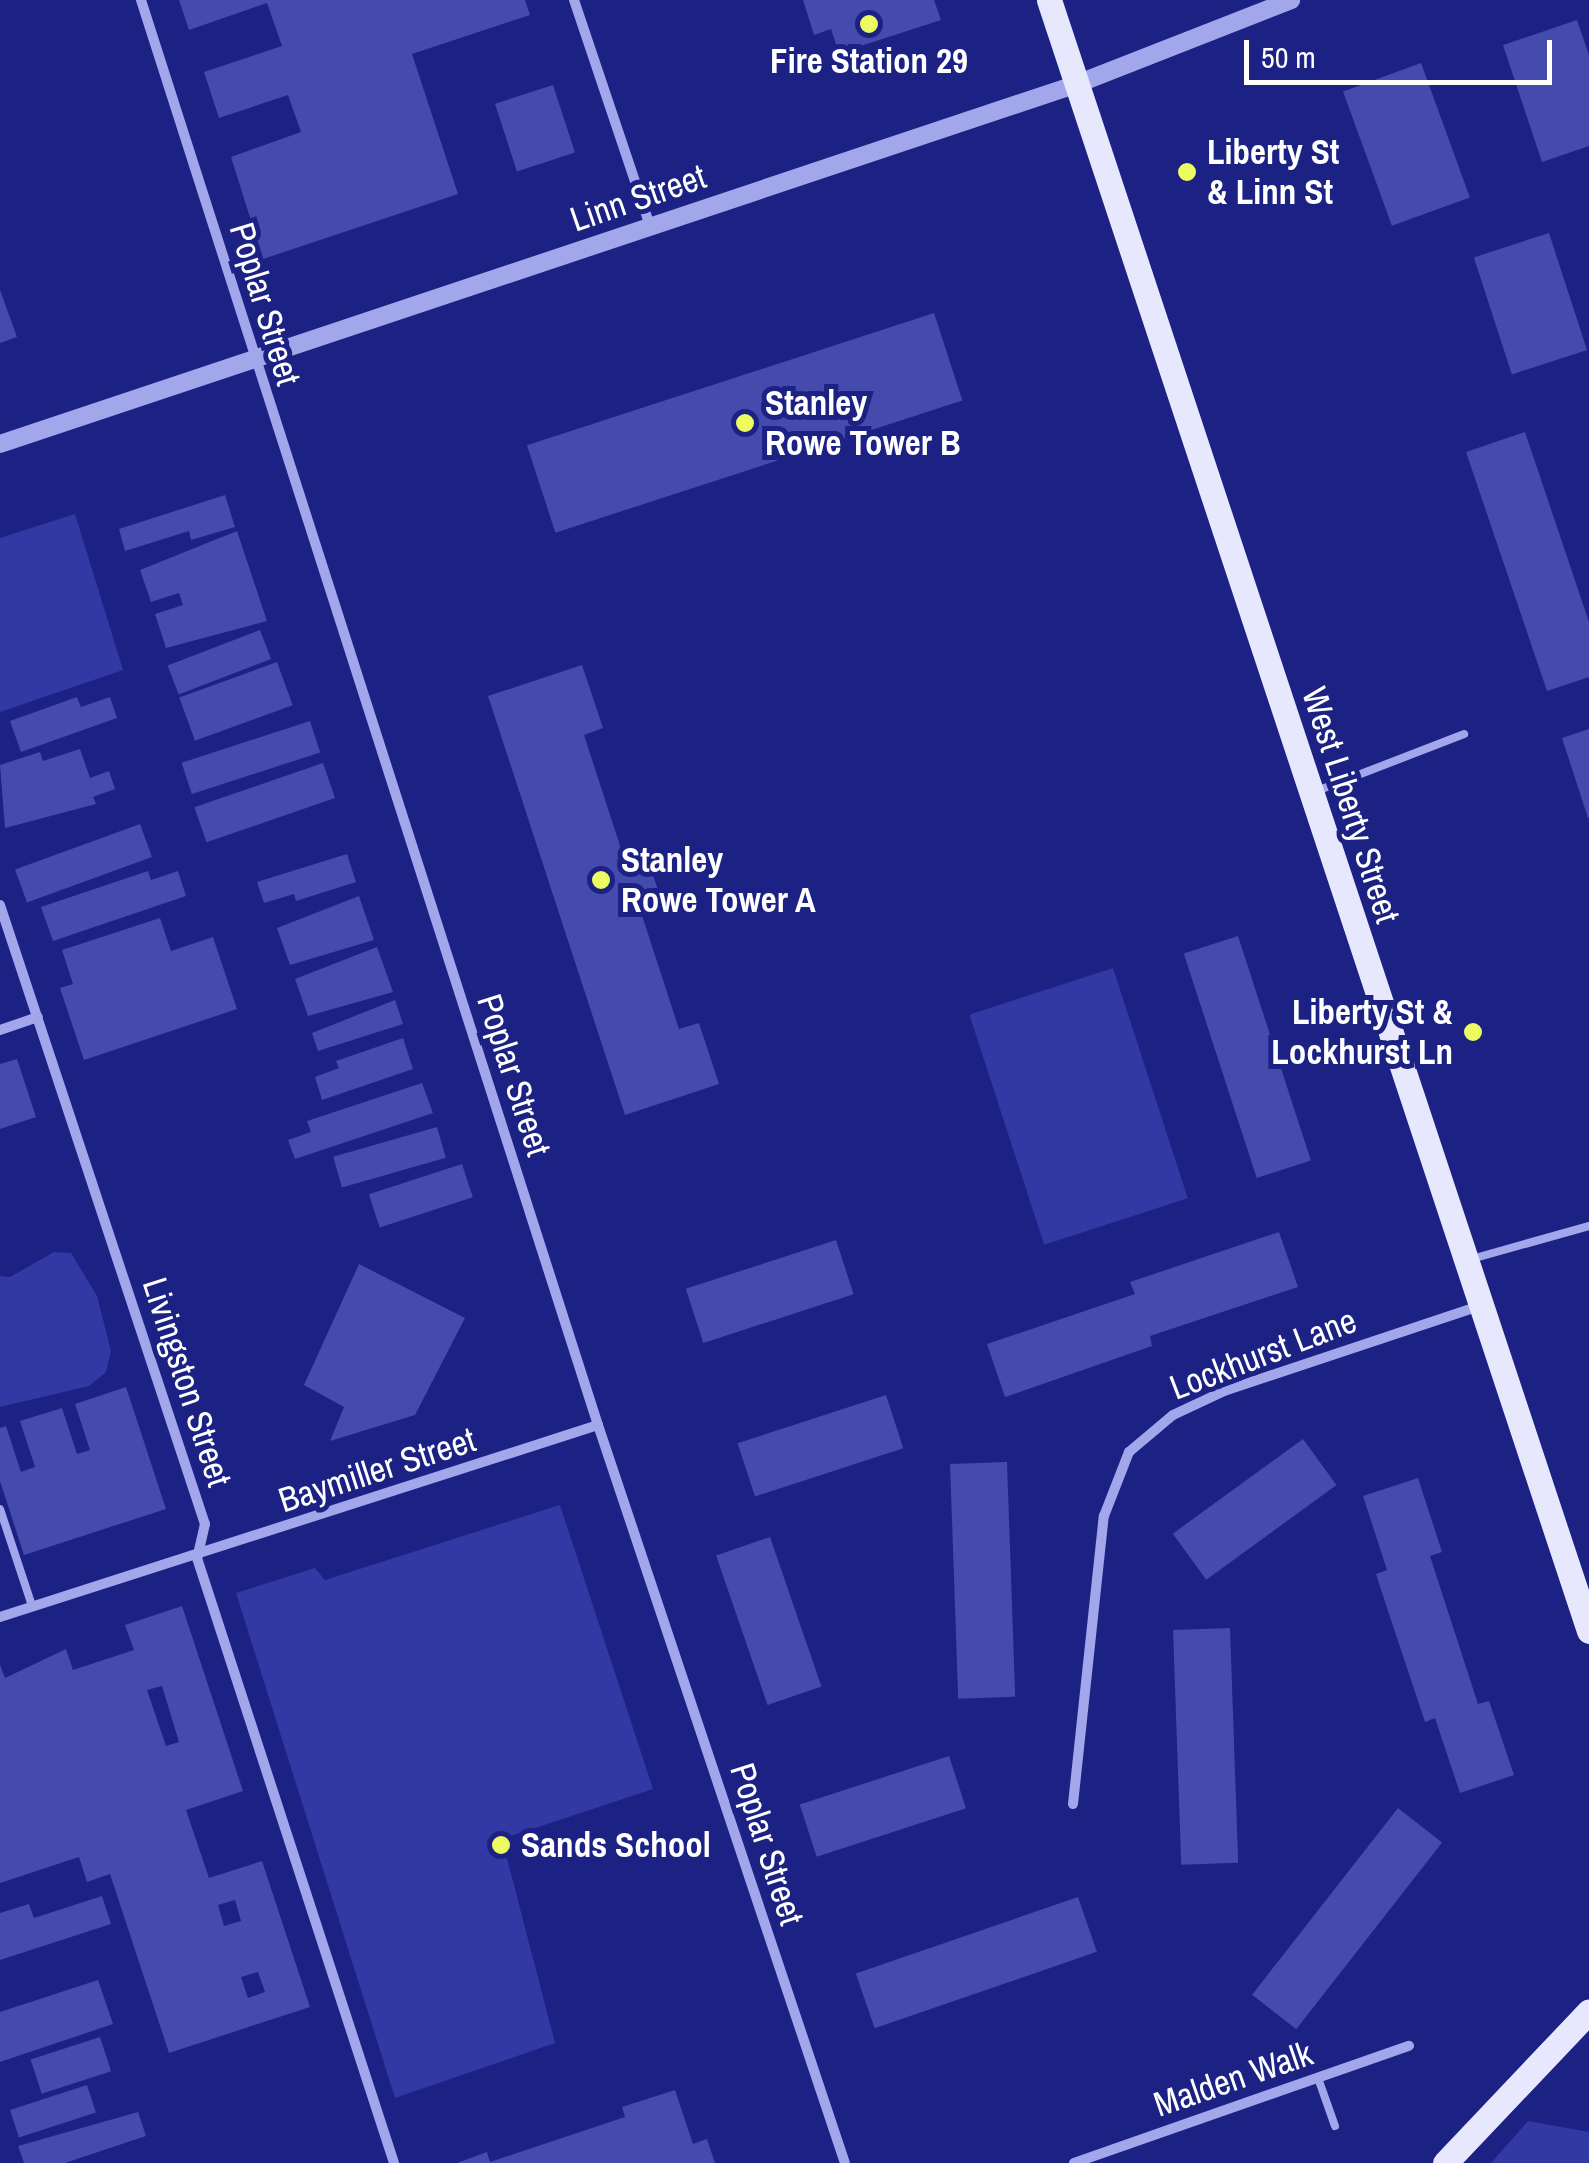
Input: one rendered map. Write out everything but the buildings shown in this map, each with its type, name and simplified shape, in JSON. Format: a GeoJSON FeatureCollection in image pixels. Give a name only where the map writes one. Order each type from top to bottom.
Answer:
{"type":"FeatureCollection","features":[{"type":"Feature","properties":{"kind":"main road","name":"West Liberty Street"},"geometry":{"type":"LineString","coordinates":[[1049,0],[1589,1632]]}},
{"type":"Feature","properties":{"kind":"main road"},"geometry":{"type":"LineString","coordinates":[[1445,2163],[1589,2012]]}},
{"type":"Feature","properties":{"kind":"street","name":"Poplar Street"},"geometry":{"type":"LineString","coordinates":[[141,0],[254,363],[598,1425],[844,2163]]}},
{"type":"Feature","properties":{"kind":"street"},"geometry":{"type":"LineString","coordinates":[[574,0],[650,228]]}},
{"type":"Feature","properties":{"kind":"street","name":"Linn Street"},"geometry":{"type":"LineString","coordinates":[[0,444],[254,363],[1078,84],[1291,0]]}},
{"type":"Feature","properties":{"kind":"street","name":"Livingston Street"},"geometry":{"type":"LineString","coordinates":[[0,905],[205,1524],[197,1558],[394,2163]]}},
{"type":"Feature","properties":{"kind":"street"},"geometry":{"type":"LineString","coordinates":[[0,1030],[38,1018]]}},
{"type":"Feature","properties":{"kind":"street","name":"Lockhurst Lane"},"geometry":{"type":"LineString","coordinates":[[1073,1804],[1104,1516],[1129,1452],[1172,1415],[1224,1392],[1481,1306]]}},
{"type":"Feature","properties":{"kind":"street","name":"Baymiller Street"},"geometry":{"type":"LineString","coordinates":[[0,1617],[197,1558],[598,1425]]}},
{"type":"Feature","properties":{"kind":"street","name":"Malden Walk"},"geometry":{"type":"LineString","coordinates":[[1074,2163],[1409,2046]]}},
{"type":"Feature","properties":{"kind":"lane"},"geometry":{"type":"LineString","coordinates":[[1310,794],[1464,734]]}},
{"type":"Feature","properties":{"kind":"lane"},"geometry":{"type":"LineString","coordinates":[[1466,1261],[1589,1226]]}},
{"type":"Feature","properties":{"kind":"lane"},"geometry":{"type":"LineString","coordinates":[[0,1509],[32,1606]]}},
{"type":"Feature","properties":{"kind":"lane"},"geometry":{"type":"LineString","coordinates":[[1318,2078],[1335,2126]]}},
{"type":"Feature","properties":{"kind":"shaded area"},"geometry":{"type":"Polygon","coordinates":[[[75,514],[123,670],[0,712],[0,538],[75,514]]]}},
{"type":"Feature","properties":{"kind":"shaded area"},"geometry":{"type":"Polygon","coordinates":[[[1113,968],[1188,1198],[1044,1245],[969,1015],[1113,968]]]}},
{"type":"Feature","properties":{"kind":"shaded area"},"geometry":{"type":"Polygon","coordinates":[[[54,1252],[71,1253],[97,1296],[111,1351],[106,1372],[89,1386],[0,1407],[0,1276],[10,1277],[54,1252]]]}},
{"type":"Feature","properties":{"kind":"shaded area","name":"Sands School"},"geometry":{"type":"Polygon","coordinates":[[[560,1505],[653,1789],[502,1839],[555,2043],[395,2098],[236,1593],[315,1568],[325,1580],[560,1505]]]}},
{"type":"Feature","properties":{"kind":"shaded area"},"geometry":{"type":"Polygon","coordinates":[[[1528,2121],[1589,2132],[1589,2163],[1491,2163],[1528,2121]]]}},
{"type":"Feature","properties":{"kind":"place","name":"Fire Station 29"},"geometry":{"type":"Point","coordinates":[869,24]}},
{"type":"Feature","properties":{"kind":"place","name":"Liberty St & Linn St"},"geometry":{"type":"Point","coordinates":[1187,172]}},
{"type":"Feature","properties":{"kind":"place","name":"Stanley Rowe Tower B"},"geometry":{"type":"Point","coordinates":[745,423]}},
{"type":"Feature","properties":{"kind":"place","name":"Stanley Rowe Tower A"},"geometry":{"type":"Point","coordinates":[601,880]}},
{"type":"Feature","properties":{"kind":"place","name":"Liberty St & Lockhurst Ln"},"geometry":{"type":"Point","coordinates":[1473,1032]}},
{"type":"Feature","properties":{"kind":"place","name":"Sands School"},"geometry":{"type":"Point","coordinates":[501,1845]}}]}
